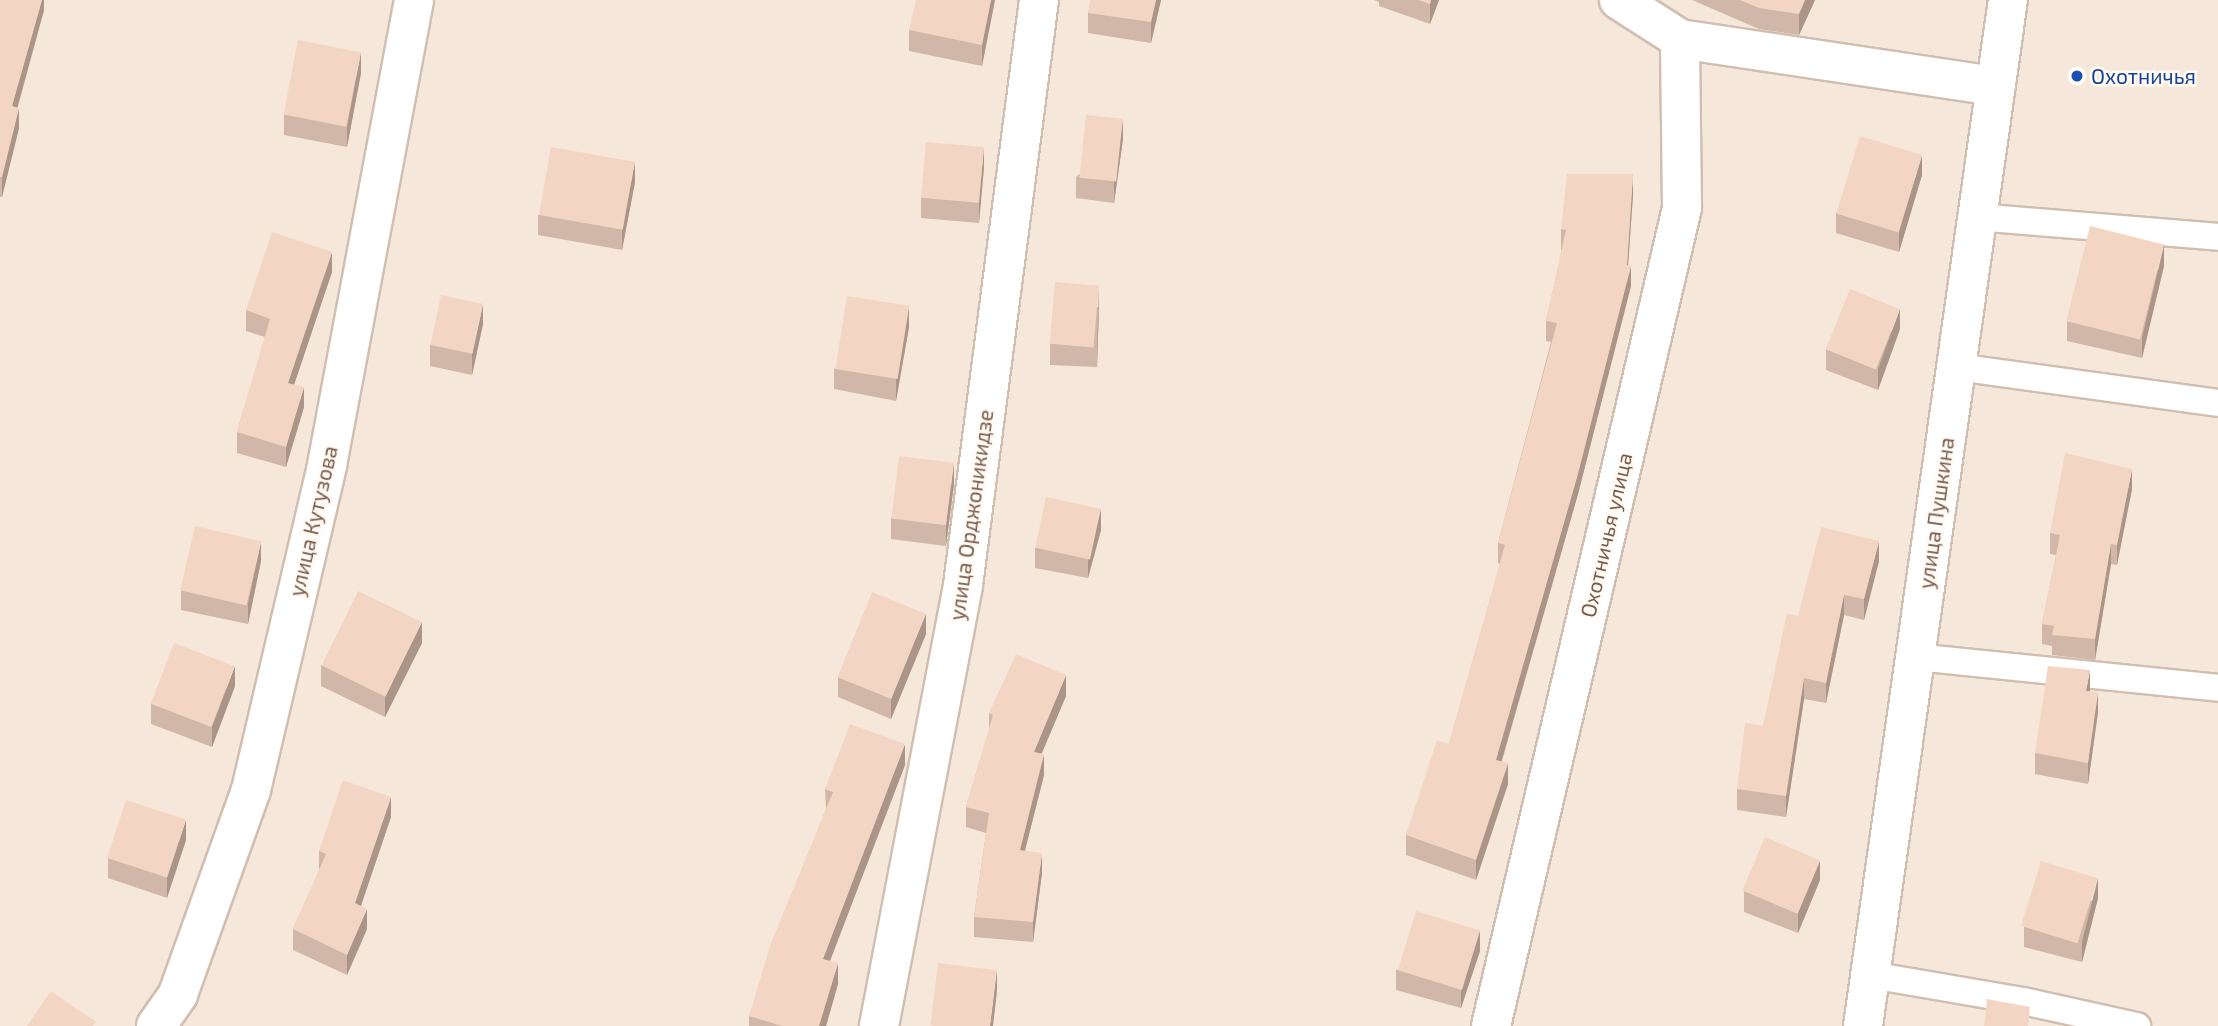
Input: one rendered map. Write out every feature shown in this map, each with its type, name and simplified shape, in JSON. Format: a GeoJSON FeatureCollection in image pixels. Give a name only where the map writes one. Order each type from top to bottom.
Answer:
{"type":"FeatureCollection","features":[{"type":"Feature","properties":{"kind":"street","name":"улица Кутузова"},"geometry":{"type":"LineString","coordinates":[[156,1026],[178,994],[251,790],[327,464],[414,0]]}},
{"type":"Feature","properties":{"kind":"street","name":"улица Орджоникидзе"},"geometry":{"type":"LineString","coordinates":[[879,1026],[963,585],[1039,0]]}},
{"type":"Feature","properties":{"kind":"street"},"geometry":{"type":"LineString","coordinates":[[1619,0],[1680,39],[1996,86]]}},
{"type":"Feature","properties":{"kind":"street","name":"улица Пушкина"},"geometry":{"type":"LineString","coordinates":[[1863,1026],[2008,0]]}},
{"type":"Feature","properties":{"kind":"street","name":"Охотничья улица"},"geometry":{"type":"LineString","coordinates":[[1491,1026],[1682,208],[1680,39]]}},
{"type":"Feature","properties":{"kind":"lane"},"geometry":{"type":"LineString","coordinates":[[1977,217],[2218,237]]}},
{"type":"Feature","properties":{"kind":"lane"},"geometry":{"type":"LineString","coordinates":[[1956,367],[2218,403]]}},
{"type":"Feature","properties":{"kind":"lane"},"geometry":{"type":"LineString","coordinates":[[1915,657],[2218,688]]}},
{"type":"Feature","properties":{"kind":"lane"},"geometry":{"type":"LineString","coordinates":[[1871,975],[2023,1001],[2137,1026]]}},
{"type":"Feature","properties":{"kind":"shaded area"},"geometry":{"type":"Polygon","coordinates":[[[0,0],[2218,0],[2218,1026],[0,1026],[0,0]]]}},
{"type":"Feature","properties":{"kind":"building"},"geometry":{"type":"Polygon","coordinates":[[[0,0],[42,0],[12,106],[19,108],[2,177],[0,177],[0,0]]]}},
{"type":"Feature","properties":{"kind":"building"},"geometry":{"type":"Polygon","coordinates":[[[916,0],[991,0],[982,45],[909,30],[916,0]]]}},
{"type":"Feature","properties":{"kind":"building"},"geometry":{"type":"Polygon","coordinates":[[[1091,0],[1156,0],[1151,22],[1088,13],[1091,0]]]}},
{"type":"Feature","properties":{"kind":"building"},"geometry":{"type":"Polygon","coordinates":[[[1740,0],[1805,0],[1799,14],[1759,8],[1740,0]]]}},
{"type":"Feature","properties":{"kind":"building"},"geometry":{"type":"Polygon","coordinates":[[[298,40],[361,52],[346,127],[283,115],[298,40]]]}},
{"type":"Feature","properties":{"kind":"building"},"geometry":{"type":"Polygon","coordinates":[[[1086,115],[1123,119],[1116,182],[1079,178],[1086,115]]]}},
{"type":"Feature","properties":{"kind":"building"},"geometry":{"type":"Polygon","coordinates":[[[1860,136],[1922,155],[1898,232],[1836,213],[1860,136]]]}},
{"type":"Feature","properties":{"kind":"building"},"geometry":{"type":"Polygon","coordinates":[[[926,142],[984,147],[979,203],[921,198],[926,142]]]}},
{"type":"Feature","properties":{"kind":"building"},"geometry":{"type":"Polygon","coordinates":[[[551,147],[635,162],[623,230],[539,215],[551,147]]]}},
{"type":"Feature","properties":{"kind":"building"},"geometry":{"type":"Polygon","coordinates":[[[1567,174],[1633,174],[1627,265],[1631,266],[1578,474],[1496,760],[1508,763],[1476,860],[1406,835],[1437,740],[1449,744],[1505,545],[1498,543],[1557,323],[1546,321],[1566,230],[1561,229],[1567,174]]]}},
{"type":"Feature","properties":{"kind":"building"},"geometry":{"type":"Polygon","coordinates":[[[2090,226],[2164,244],[2140,339],[2066,321],[2090,226]]]}},
{"type":"Feature","properties":{"kind":"building"},"geometry":{"type":"Polygon","coordinates":[[[272,232],[332,252],[288,383],[304,387],[286,447],[237,432],[270,319],[246,310],[272,232]]]}},
{"type":"Feature","properties":{"kind":"building"},"geometry":{"type":"Polygon","coordinates":[[[1055,282],[1099,286],[1093,348],[1050,344],[1055,282]]]}},
{"type":"Feature","properties":{"kind":"building"},"geometry":{"type":"Polygon","coordinates":[[[1850,289],[1900,309],[1876,369],[1826,349],[1850,289]]]}},
{"type":"Feature","properties":{"kind":"building"},"geometry":{"type":"Polygon","coordinates":[[[441,295],[483,304],[472,354],[430,345],[441,295]]]}},
{"type":"Feature","properties":{"kind":"building"},"geometry":{"type":"Polygon","coordinates":[[[847,296],[909,306],[898,379],[835,369],[847,296]]]}},
{"type":"Feature","properties":{"kind":"building"},"geometry":{"type":"Polygon","coordinates":[[[2065,453],[2132,469],[2117,545],[2111,544],[2095,639],[2052,635],[2054,626],[2042,624],[2060,535],[2050,533],[2065,453]]]}},
{"type":"Feature","properties":{"kind":"building"},"geometry":{"type":"Polygon","coordinates":[[[899,456],[954,463],[946,525],[891,519],[899,456]]]}},
{"type":"Feature","properties":{"kind":"building"},"geometry":{"type":"Polygon","coordinates":[[[1046,497],[1101,509],[1090,560],[1035,548],[1046,497]]]}},
{"type":"Feature","properties":{"kind":"building"},"geometry":{"type":"Polygon","coordinates":[[[195,526],[261,541],[246,606],[180,590],[195,526]]]}},
{"type":"Feature","properties":{"kind":"building"},"geometry":{"type":"Polygon","coordinates":[[[1821,527],[1879,541],[1864,599],[1844,595],[1826,683],[1804,678],[1786,796],[1737,789],[1745,723],[1763,726],[1787,613],[1798,616],[1821,527]]]}},
{"type":"Feature","properties":{"kind":"building"},"geometry":{"type":"Polygon","coordinates":[[[358,591],[422,622],[385,697],[322,666],[358,591]]]}},
{"type":"Feature","properties":{"kind":"building"},"geometry":{"type":"Polygon","coordinates":[[[872,592],[926,614],[891,699],[838,677],[872,592]]]}},
{"type":"Feature","properties":{"kind":"building"},"geometry":{"type":"Polygon","coordinates":[[[174,643],[235,666],[211,727],[151,704],[174,643]]]}},
{"type":"Feature","properties":{"kind":"building"},"geometry":{"type":"Polygon","coordinates":[[[1016,654],[1066,675],[1034,752],[1044,754],[1020,850],[1042,853],[1033,922],[974,917],[989,813],[966,807],[993,715],[989,713],[1016,654]]]}},
{"type":"Feature","properties":{"kind":"building"},"geometry":{"type":"Polygon","coordinates":[[[2048,666],[2090,670],[2086,691],[2098,692],[2088,763],[2035,753],[2048,666]]]}},
{"type":"Feature","properties":{"kind":"building"},"geometry":{"type":"Polygon","coordinates":[[[850,724],[905,744],[823,959],[838,963],[819,1026],[782,1026],[749,1016],[771,943],[833,792],[825,789],[850,724]]]}},
{"type":"Feature","properties":{"kind":"building"},"geometry":{"type":"Polygon","coordinates":[[[343,780],[391,797],[355,903],[367,909],[347,955],[293,929],[326,854],[319,851],[343,780]]]}},
{"type":"Feature","properties":{"kind":"building"},"geometry":{"type":"Polygon","coordinates":[[[126,800],[186,819],[167,877],[107,858],[126,800]]]}},
{"type":"Feature","properties":{"kind":"building"},"geometry":{"type":"Polygon","coordinates":[[[1765,837],[1820,860],[1798,914],[1742,890],[1765,837]]]}},
{"type":"Feature","properties":{"kind":"building"},"geometry":{"type":"Polygon","coordinates":[[[2041,861],[2097,878],[2078,943],[2021,926],[2041,861]]]}},
{"type":"Feature","properties":{"kind":"building"},"geometry":{"type":"Polygon","coordinates":[[[1416,911],[1480,931],[1462,990],[1398,970],[1416,911]]]}},
{"type":"Feature","properties":{"kind":"building"},"geometry":{"type":"Polygon","coordinates":[[[938,963],[997,970],[990,1026],[930,1026],[938,963]]]}},
{"type":"Feature","properties":{"kind":"building"},"geometry":{"type":"Polygon","coordinates":[[[51,991],[96,1022],[93,1026],[27,1026],[51,991]]]}},
{"type":"Feature","properties":{"kind":"building"},"geometry":{"type":"Polygon","coordinates":[[[1987,999],[2030,1007],[2028,1026],[1984,1026],[1987,999]]]}},
{"type":"Feature","properties":{"kind":"place","name":"Охотничья"},"geometry":{"type":"Point","coordinates":[2077,76]}}]}
